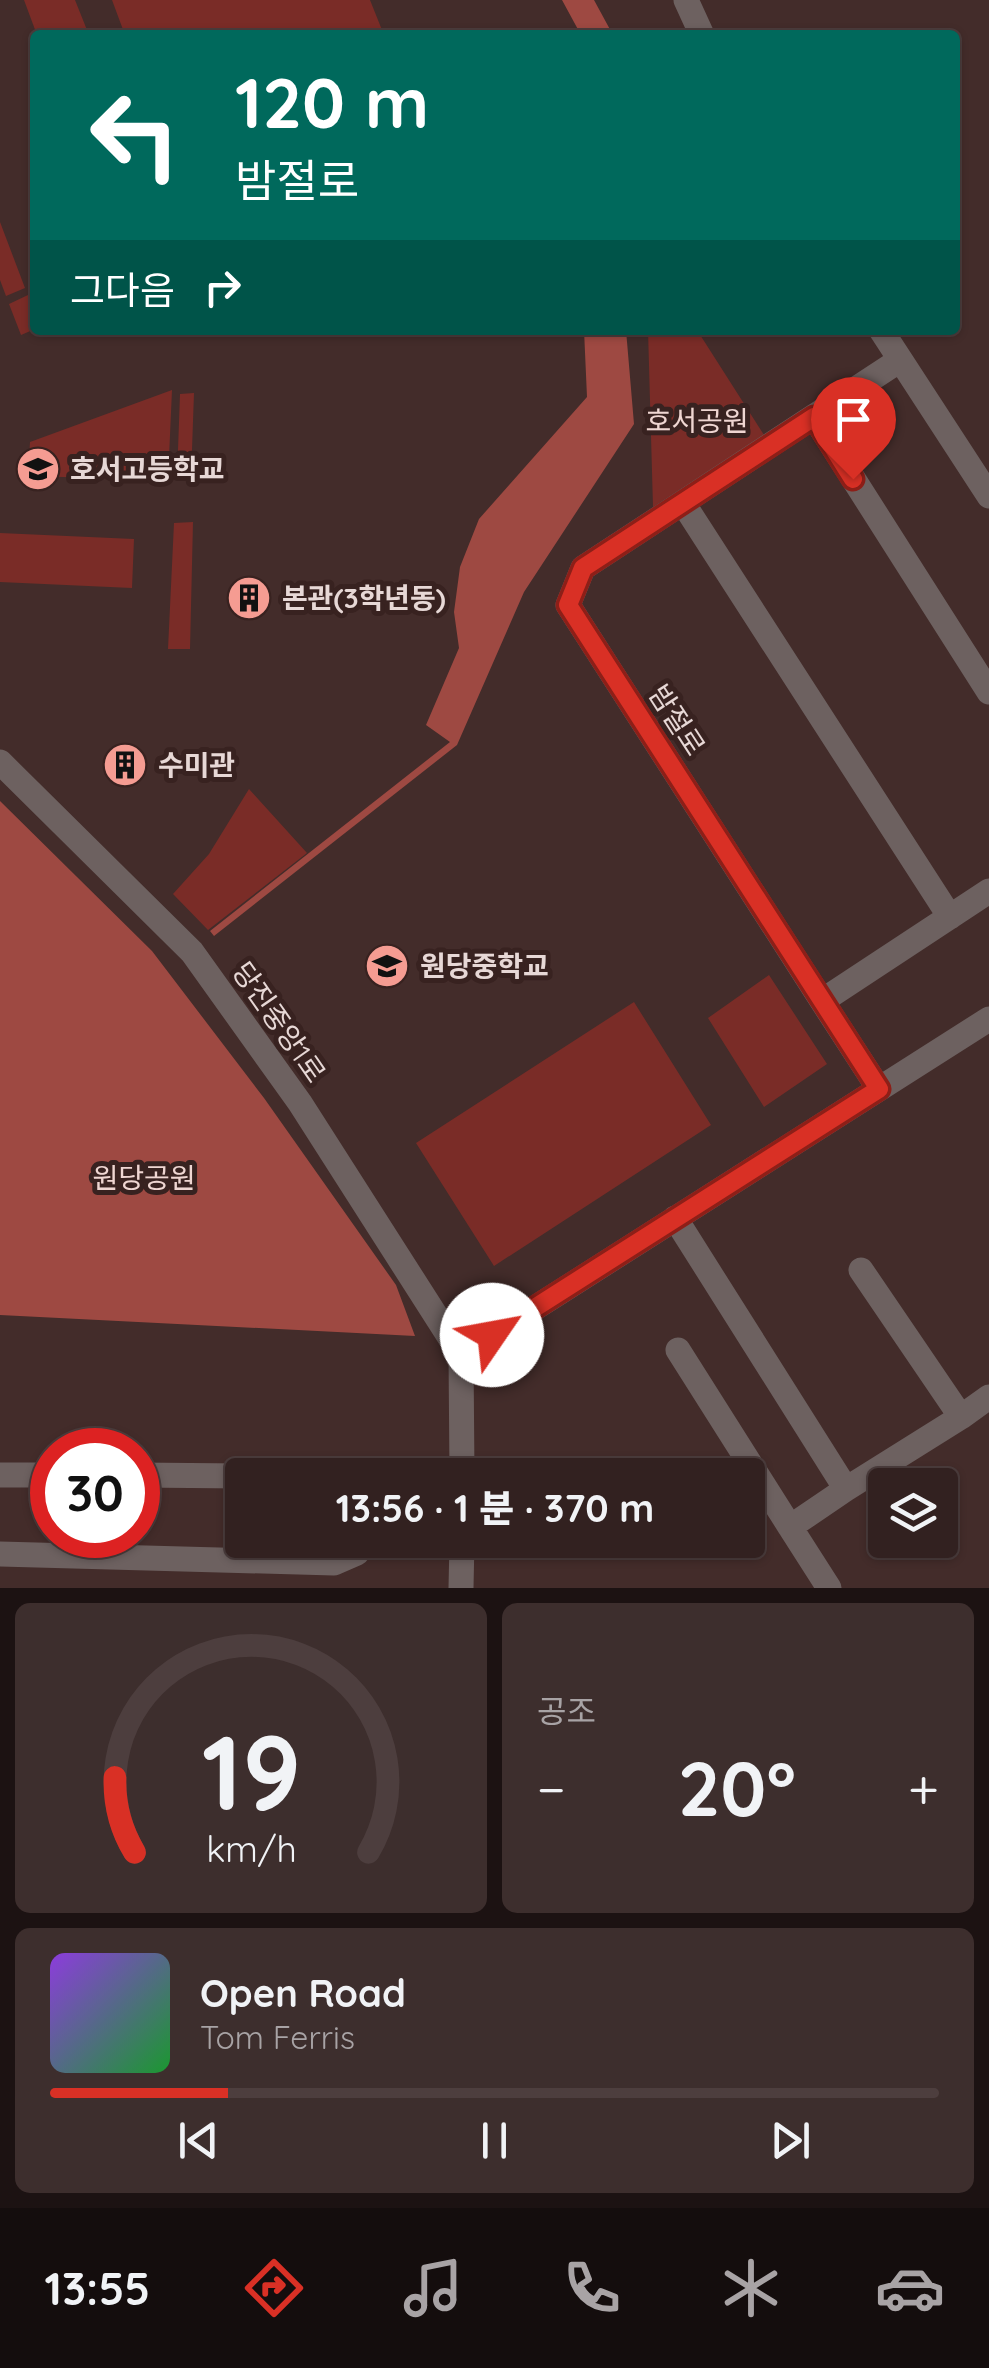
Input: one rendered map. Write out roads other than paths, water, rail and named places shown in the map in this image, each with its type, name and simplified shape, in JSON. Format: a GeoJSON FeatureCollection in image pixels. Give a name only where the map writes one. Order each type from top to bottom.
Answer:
{"type":"FeatureCollection","features":[{"type":"Feature","properties":{"kind":"street"},"geometry":{"type":"LineString","coordinates":[[686,0],[700,30]]}},
{"type":"Feature","properties":{"kind":"street"},"geometry":{"type":"LineString","coordinates":[[884,335],[989,496]]}},
{"type":"Feature","properties":{"kind":"street","name":"밤절로"},"geometry":{"type":"LineString","coordinates":[[879,1089],[568,605],[583,568],[900,360]]}},
{"type":"Feature","properties":{"kind":"street"},"geometry":{"type":"LineString","coordinates":[[814,417],[989,692]]}},
{"type":"Feature","properties":{"kind":"street"},"geometry":{"type":"LineString","coordinates":[[683,503],[950,917]]}},
{"type":"Feature","properties":{"kind":"street","name":"당진중앙1로"},"geometry":{"type":"LineString","coordinates":[[0,762],[192,952],[300,1102],[461,1355]]}},
{"type":"Feature","properties":{"kind":"street"},"geometry":{"type":"LineString","coordinates":[[822,1001],[989,891]]}},
{"type":"Feature","properties":{"kind":"street"},"geometry":{"type":"LineString","coordinates":[[462,1458],[461,1355],[989,1019]]}},
{"type":"Feature","properties":{"kind":"street"},"geometry":{"type":"LineString","coordinates":[[675,1218],[846,1489]]}},
{"type":"Feature","properties":{"kind":"street"},"geometry":{"type":"LineString","coordinates":[[862,1270],[961,1416]]}},
{"type":"Feature","properties":{"kind":"street"},"geometry":{"type":"LineString","coordinates":[[678,1350],[829,1588]]}},
{"type":"Feature","properties":{"kind":"street"},"geometry":{"type":"LineString","coordinates":[[790,1526],[989,1398]]}},
{"type":"Feature","properties":{"kind":"street"},"geometry":{"type":"LineString","coordinates":[[0,1474],[30,1475]]}},
{"type":"Feature","properties":{"kind":"street"},"geometry":{"type":"LineString","coordinates":[[160,1475],[225,1476]]}},
{"type":"Feature","properties":{"kind":"street"},"geometry":{"type":"LineString","coordinates":[[0,1554],[334,1563],[344,1558]]}},
{"type":"Feature","properties":{"kind":"street"},"geometry":{"type":"LineString","coordinates":[[461,1588],[462,1558]]}},
{"type":"Feature","properties":{"kind":"place","name":"호서고등학교"},"geometry":{"type":"Point","coordinates":[38,469]}},
{"type":"Feature","properties":{"kind":"place","name":"본관(3학년동)"},"geometry":{"type":"Point","coordinates":[249,598]}},
{"type":"Feature","properties":{"kind":"place","name":"수미관"},"geometry":{"type":"Point","coordinates":[125,765]}},
{"type":"Feature","properties":{"kind":"place","name":"원당중학교"},"geometry":{"type":"Point","coordinates":[387,966]}},
{"type":"Feature","properties":{"kind":"park label","name":"호서공원"},"geometry":{"type":"Point","coordinates":[697,421]}},
{"type":"Feature","properties":{"kind":"park label","name":"원당공원"},"geometry":{"type":"Point","coordinates":[144,1178]}}]}
